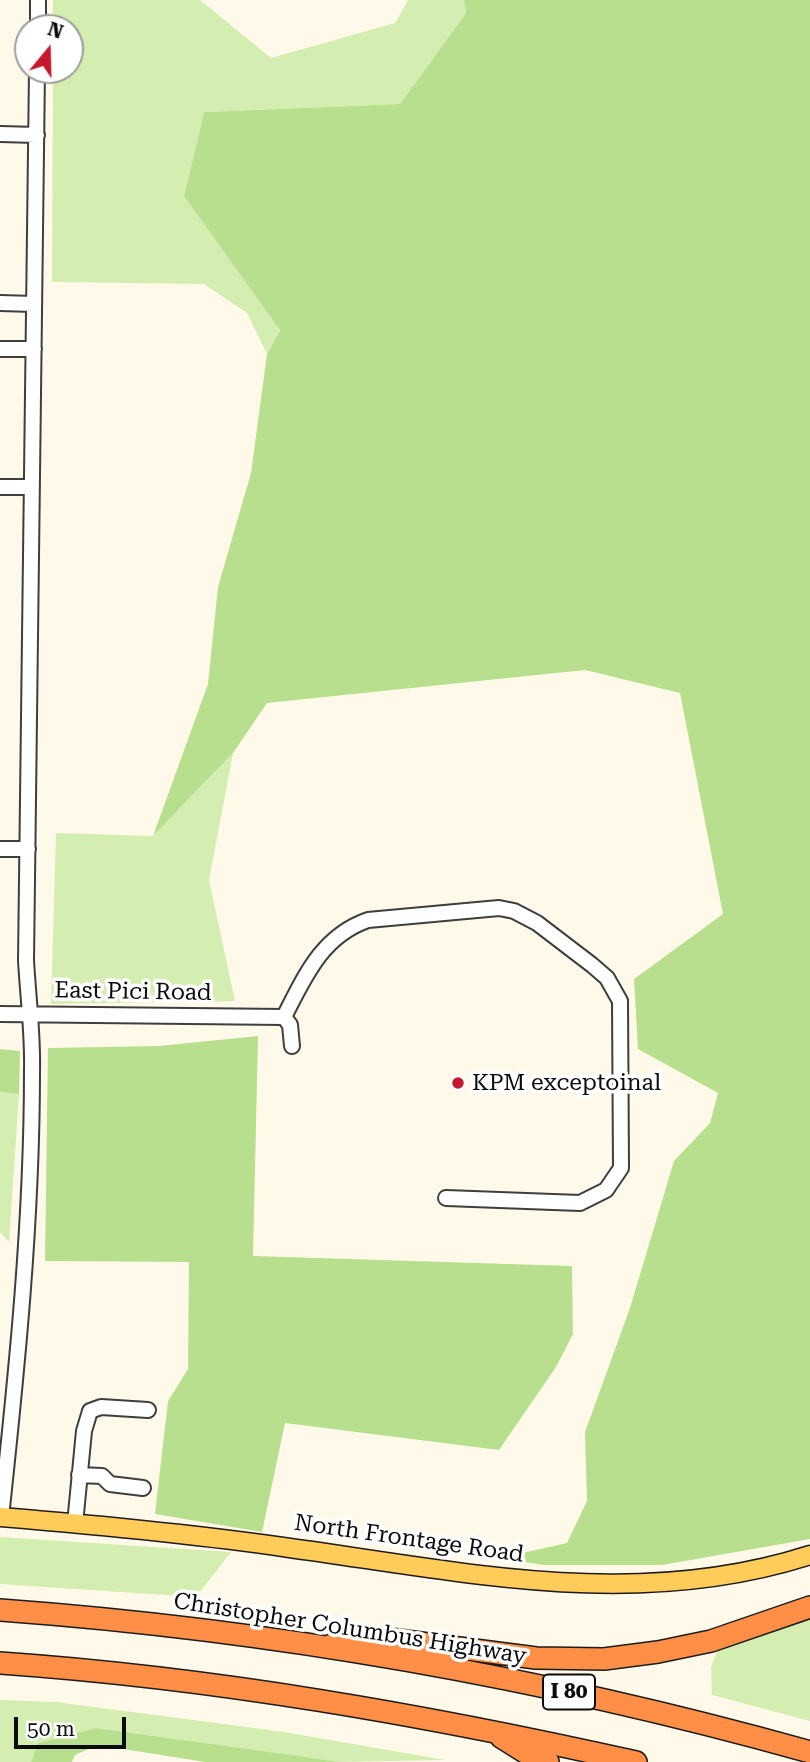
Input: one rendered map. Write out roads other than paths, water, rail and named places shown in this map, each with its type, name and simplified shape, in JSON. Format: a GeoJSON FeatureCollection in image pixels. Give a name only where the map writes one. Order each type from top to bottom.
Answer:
{"type":"FeatureCollection","features":[{"type":"Feature","properties":{"kind":"highway"},"geometry":{"type":"LineString","coordinates":[[326,1647],[359,1635],[536,1658],[604,1658],[657,1652],[711,1641],[810,1607]]}},
{"type":"Feature","properties":{"kind":"highway","name":"Christopher Columbus Highway"},"geometry":{"type":"LineString","coordinates":[[0,1610],[65,1615],[326,1647],[535,1684],[810,1752]]}},
{"type":"Feature","properties":{"kind":"highway","name":"I 80"},"geometry":{"type":"LineString","coordinates":[[0,1662],[273,1692],[490,1730],[636,1762]]}},
{"type":"Feature","properties":{"kind":"highway"},"geometry":{"type":"LineString","coordinates":[[490,1730],[536,1759],[548,1762]]}},
{"type":"Feature","properties":{"kind":"main road","name":"North Frontage Road"},"geometry":{"type":"LineString","coordinates":[[0,1517],[232,1539],[569,1585],[683,1582],[756,1570],[810,1555]]}},
{"type":"Feature","properties":{"kind":"street"},"geometry":{"type":"LineString","coordinates":[[0,1517],[22,1328],[28,1238],[33,1069],[26,960],[37,84]]}},
{"type":"Feature","properties":{"kind":"street"},"geometry":{"type":"LineString","coordinates":[[0,134],[37,135]]}},
{"type":"Feature","properties":{"kind":"street"},"geometry":{"type":"LineString","coordinates":[[0,303],[34,304]]}},
{"type":"Feature","properties":{"kind":"street"},"geometry":{"type":"LineString","coordinates":[[0,349],[34,349]]}},
{"type":"Feature","properties":{"kind":"street"},"geometry":{"type":"LineString","coordinates":[[0,487],[32,487]]}},
{"type":"Feature","properties":{"kind":"street"},"geometry":{"type":"LineString","coordinates":[[0,849],[28,849]]}},
{"type":"Feature","properties":{"kind":"street"},"geometry":{"type":"LineString","coordinates":[[292,1046],[290,1025],[284,1017],[310,965],[338,934],[368,920],[499,908],[514,911],[537,923],[607,978],[617,993],[622,1011],[622,1156],[621,1168],[613,1184],[600,1195],[580,1203],[446,1198]]}},
{"type":"Feature","properties":{"kind":"street","name":"East Pici Road"},"geometry":{"type":"LineString","coordinates":[[0,1014],[284,1017]]}},
{"type":"Feature","properties":{"kind":"street"},"geometry":{"type":"LineString","coordinates":[[75,1524],[79,1475],[90,1411],[101,1407],[148,1410]]}},
{"type":"Feature","properties":{"kind":"street"},"geometry":{"type":"LineString","coordinates":[[79,1475],[102,1476],[110,1484],[143,1488]]}},
{"type":"Feature","properties":{"kind":"place","name":"KPM exceptoinal"},"geometry":{"type":"Point","coordinates":[458,1083]}}]}
